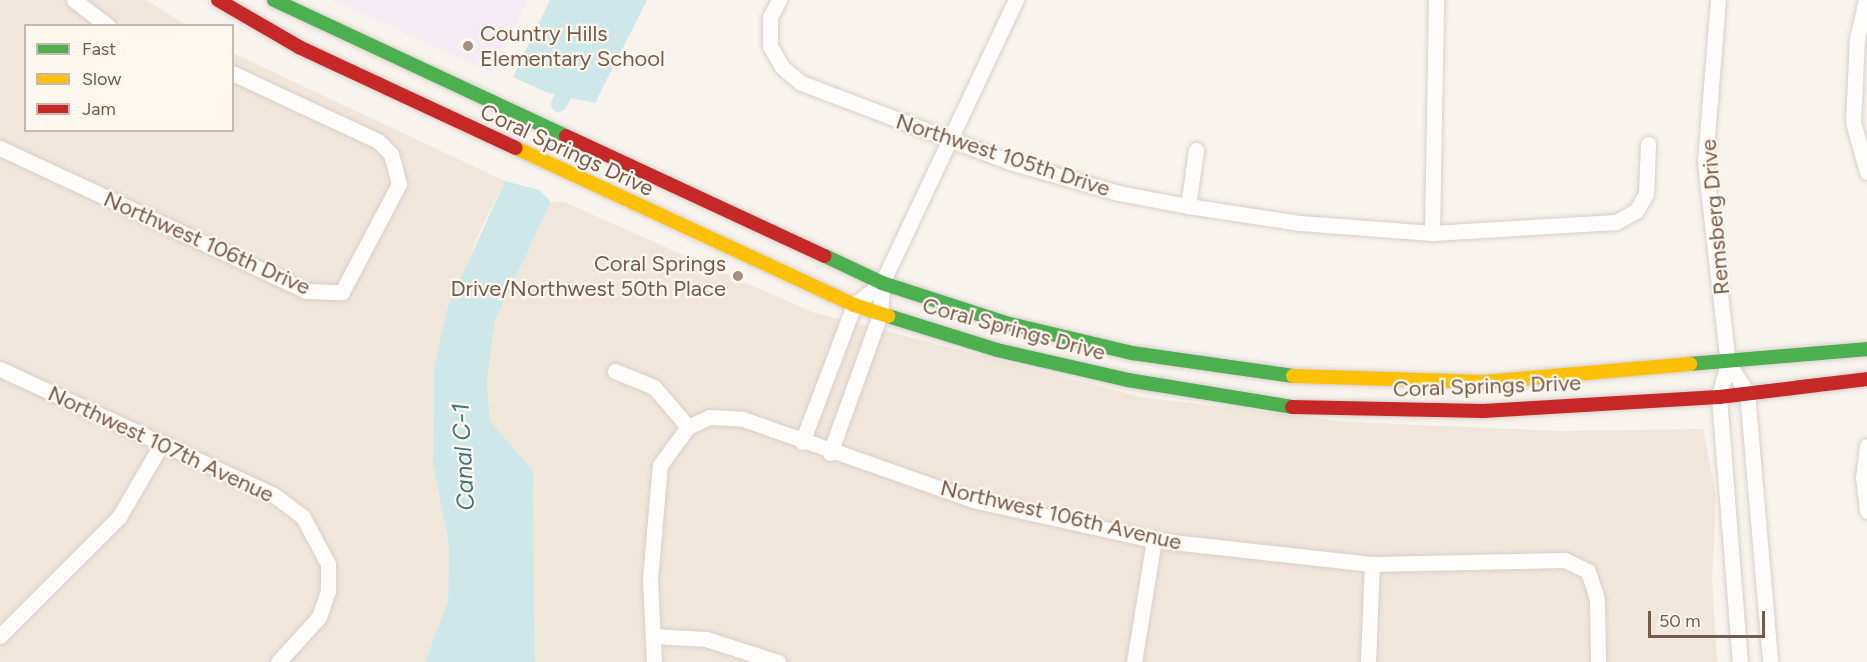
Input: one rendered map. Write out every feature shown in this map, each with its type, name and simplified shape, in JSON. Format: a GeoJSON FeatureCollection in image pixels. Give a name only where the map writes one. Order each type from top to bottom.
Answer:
{"type":"FeatureCollection","features":[{"type":"Feature","properties":{"kind":"main road","name":"Coral Springs Drive"},"geometry":{"type":"LineString","coordinates":[[218,0],[299,46],[854,305],[880,315],[1128,380],[1310,410],[1484,411],[1719,397],[1867,379]]}},
{"type":"Feature","properties":{"kind":"main road","name":"Coral Springs Drive"},"geometry":{"type":"LineString","coordinates":[[274,0],[882,283],[1006,323],[1132,353],[1318,380],[1484,382],[1728,363],[1867,349]]}},
{"type":"Feature","properties":{"kind":"street","name":"Northwest 105th Drive"},"geometry":{"type":"LineString","coordinates":[[779,0],[770,17],[770,46],[782,67],[801,82],[947,142],[1119,193],[1188,206],[1301,223],[1432,233],[1616,222],[1636,211],[1646,194],[1648,144]]}},
{"type":"Feature","properties":{"kind":"street"},"geometry":{"type":"LineString","coordinates":[[830,453],[880,315],[882,283],[1016,0]]}},
{"type":"Feature","properties":{"kind":"street"},"geometry":{"type":"LineString","coordinates":[[1432,233],[1436,0]]}},
{"type":"Feature","properties":{"kind":"street","name":"Remsberg Drive"},"geometry":{"type":"LineString","coordinates":[[1718,0],[1705,162],[1728,363],[1719,397],[1740,662]]}},
{"type":"Feature","properties":{"kind":"street"},"geometry":{"type":"LineString","coordinates":[[1866,0],[1857,38],[1853,122],[1867,172]]}},
{"type":"Feature","properties":{"kind":"street"},"geometry":{"type":"LineString","coordinates":[[83,3],[106,24]]}},
{"type":"Feature","properties":{"kind":"street","name":"Northwest 106th Drive"},"geometry":{"type":"LineString","coordinates":[[0,148],[306,291],[342,292],[399,184],[391,154],[378,141],[234,74]]}},
{"type":"Feature","properties":{"kind":"street"},"geometry":{"type":"LineString","coordinates":[[1188,206],[1196,150]]}},
{"type":"Feature","properties":{"kind":"street"},"geometry":{"type":"LineString","coordinates":[[802,442],[854,305],[882,283]]}},
{"type":"Feature","properties":{"kind":"street","name":"Remsberg Drive"},"geometry":{"type":"LineString","coordinates":[[1728,363],[1747,392],[1770,662]]}},
{"type":"Feature","properties":{"kind":"street","name":"Northwest 107th Avenue"},"geometry":{"type":"LineString","coordinates":[[0,369],[274,495],[303,517],[328,564],[328,591],[318,617],[278,662]]}},
{"type":"Feature","properties":{"kind":"street"},"geometry":{"type":"LineString","coordinates":[[615,371],[654,387],[688,427],[660,465],[650,579],[654,662]]}},
{"type":"Feature","properties":{"kind":"street","name":"Northwest 106th Avenue"},"geometry":{"type":"LineString","coordinates":[[688,427],[709,417],[743,419],[830,453],[973,500],[1154,540],[1372,564],[1565,560],[1588,571],[1597,599],[1598,662]]}},
{"type":"Feature","properties":{"kind":"street"},"geometry":{"type":"LineString","coordinates":[[0,636],[119,517],[162,442]]}},
{"type":"Feature","properties":{"kind":"street"},"geometry":{"type":"LineString","coordinates":[[1867,446],[1863,477],[1867,511]]}},
{"type":"Feature","properties":{"kind":"street"},"geometry":{"type":"LineString","coordinates":[[1134,662],[1154,540]]}},
{"type":"Feature","properties":{"kind":"street"},"geometry":{"type":"LineString","coordinates":[[1368,662],[1372,564]]}},
{"type":"Feature","properties":{"kind":"street"},"geometry":{"type":"LineString","coordinates":[[652,636],[706,639],[778,662]]}},
{"type":"Feature","properties":{"kind":"shaded area"},"geometry":{"type":"Polygon","coordinates":[[[0,0],[146,0],[184,24],[24,24],[24,132],[234,132],[234,53],[505,181],[477,237],[434,367],[433,465],[449,544],[448,601],[425,662],[0,662],[0,0]]]}},
{"type":"Feature","properties":{"kind":"shaded area","name":"Country Hills Elementary School"},"geometry":{"type":"Polygon","coordinates":[[[333,0],[528,0],[492,73],[333,0]]]}},
{"type":"Feature","properties":{"kind":"shaded area"},"geometry":{"type":"Polygon","coordinates":[[[551,202],[564,202],[812,312],[1141,397],[1349,422],[1560,431],[1703,429],[1716,496],[1712,580],[1717,662],[535,662],[533,470],[490,421],[487,381],[495,321],[551,202]]]}},
{"type":"Feature","properties":{"kind":"water"},"geometry":{"type":"Polygon","coordinates":[[[550,0],[647,0],[595,103],[548,93],[513,77],[550,0]]]}},
{"type":"Feature","properties":{"kind":"water"},"geometry":{"type":"Polygon","coordinates":[[[505,181],[539,190],[551,202],[495,321],[487,381],[490,421],[533,470],[535,662],[425,662],[448,601],[449,544],[433,465],[434,367],[449,304],[505,181]]]}},
{"type":"Feature","properties":{"kind":"waterway","name":"Canal C-1"},"geometry":{"type":"LineString","coordinates":[[559,104],[572,78]]}},
{"type":"Feature","properties":{"kind":"traffic: fast"},"geometry":{"type":"LineString","coordinates":[[274,0],[566,136]]}},
{"type":"Feature","properties":{"kind":"traffic: fast"},"geometry":{"type":"LineString","coordinates":[[825,256],[882,283],[1006,323],[1132,353],[1293,376]]}},
{"type":"Feature","properties":{"kind":"traffic: fast"},"geometry":{"type":"LineString","coordinates":[[888,316],[997,350],[1128,380],[1292,407]]}},
{"type":"Feature","properties":{"kind":"traffic: fast"},"geometry":{"type":"LineString","coordinates":[[1690,364],[1867,349]]}},
{"type":"Feature","properties":{"kind":"traffic: slow"},"geometry":{"type":"LineString","coordinates":[[516,148],[854,305],[888,316]]}},
{"type":"Feature","properties":{"kind":"traffic: slow"},"geometry":{"type":"LineString","coordinates":[[1293,376],[1484,382],[1690,364]]}},
{"type":"Feature","properties":{"kind":"traffic: jam"},"geometry":{"type":"LineString","coordinates":[[218,0],[299,47],[516,148]]}},
{"type":"Feature","properties":{"kind":"traffic: jam"},"geometry":{"type":"LineString","coordinates":[[566,136],[825,256]]}},
{"type":"Feature","properties":{"kind":"traffic: jam"},"geometry":{"type":"LineString","coordinates":[[1292,407],[1483,411],[1719,397],[1867,379]]}},
{"type":"Feature","properties":{"kind":"place","name":"Country Hills Elementary School"},"geometry":{"type":"Point","coordinates":[468,46]}},
{"type":"Feature","properties":{"kind":"place","name":"Coral Springs Drive/Northwest 50th Place"},"geometry":{"type":"Point","coordinates":[738,276]}}]}
